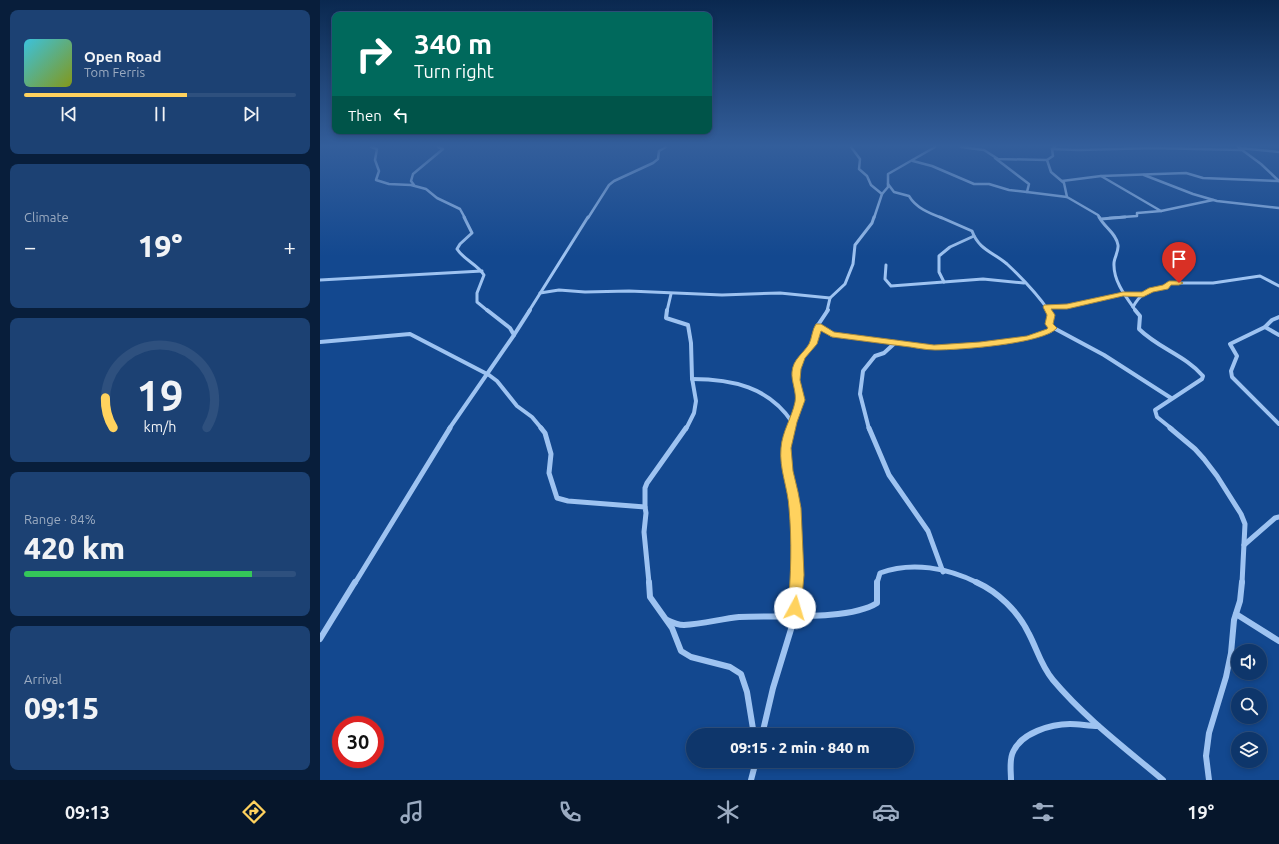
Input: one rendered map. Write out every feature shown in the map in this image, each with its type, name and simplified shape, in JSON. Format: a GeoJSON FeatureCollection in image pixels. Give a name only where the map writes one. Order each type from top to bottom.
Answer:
{"type":"FeatureCollection","features":[{"type":"Feature","properties":{"kind":"street"},"geometry":{"type":"LineString","coordinates":[[387,183],[414,185],[426,189],[437,198],[460,209],[472,232],[468,238],[458,246],[457,249],[463,257],[482,271],[484,275],[477,293],[477,302],[510,328],[514,335]]}},
{"type":"Feature","properties":{"kind":"street"},"geometry":{"type":"LineString","coordinates":[[320,639],[351,587],[393,523],[421,474],[489,375],[611,183]]}},
{"type":"Feature","properties":{"kind":"street"},"geometry":{"type":"LineString","coordinates":[[870,183],[882,194]]}},
{"type":"Feature","properties":{"kind":"street"},"geometry":{"type":"LineString","coordinates":[[973,183],[989,184],[1009,190],[1067,197],[1098,215],[1103,224],[1115,235],[1118,245],[1114,264],[1117,279],[1123,294],[1140,318],[1138,328],[1196,369],[1203,376],[1202,379],[1170,398],[1158,406],[1155,410],[1157,417],[1195,449],[1217,476],[1241,514],[1245,524],[1244,573],[1240,601],[1233,628],[1231,653],[1226,677],[1209,733],[1206,756],[1209,780]]}},
{"type":"Feature","properties":{"kind":"street"},"geometry":{"type":"LineString","coordinates":[[1027,192],[1029,183]]}},
{"type":"Feature","properties":{"kind":"street"},"geometry":{"type":"LineString","coordinates":[[1064,183],[1067,197]]}},
{"type":"Feature","properties":{"kind":"street"},"geometry":{"type":"LineString","coordinates":[[1114,183],[1161,211]]}},
{"type":"Feature","properties":{"kind":"street"},"geometry":{"type":"LineString","coordinates":[[1165,183],[1213,200],[1279,208]]}},
{"type":"Feature","properties":{"kind":"street"},"geometry":{"type":"LineString","coordinates":[[764,728],[793,616],[798,575],[793,492],[785,457],[792,422],[800,400],[796,380],[796,369],[801,358],[813,344],[818,325],[829,308],[830,298],[845,284],[853,264],[855,246],[872,223],[882,194],[888,187],[888,184]]}},
{"type":"Feature","properties":{"kind":"street"},"geometry":{"type":"LineString","coordinates":[[888,184],[894,192],[909,196],[910,200],[916,206],[944,220],[971,230],[981,246],[1000,258],[1011,268],[1046,307],[1051,315],[1049,324],[1053,328],[1104,355],[1170,398]]}},
{"type":"Feature","properties":{"kind":"street"},"geometry":{"type":"LineString","coordinates":[[1101,218],[1133,217],[1137,216],[1137,214],[1161,211],[1213,200]]}},
{"type":"Feature","properties":{"kind":"street"},"geometry":{"type":"LineString","coordinates":[[944,282],[939,272],[939,256],[952,246],[960,244],[974,236]]}},
{"type":"Feature","properties":{"kind":"street"},"geometry":{"type":"LineString","coordinates":[[886,265],[885,279],[891,286],[983,279],[1024,283]]}},
{"type":"Feature","properties":{"kind":"street"},"geometry":{"type":"LineString","coordinates":[[320,280],[482,271]]}},
{"type":"Feature","properties":{"kind":"street"},"geometry":{"type":"LineString","coordinates":[[1133,307],[1136,299],[1151,290],[1166,287],[1171,283],[1212,283],[1258,276],[1264,277],[1279,286]]}},
{"type":"Feature","properties":{"kind":"street"},"geometry":{"type":"LineString","coordinates":[[540,294],[546,291],[559,290],[585,292],[629,291],[671,294],[780,293],[830,298]]}},
{"type":"Feature","properties":{"kind":"street"},"geometry":{"type":"LineString","coordinates":[[671,294],[666,318],[671,321],[684,322],[688,325],[692,349],[692,379],[696,398],[695,410],[681,436],[647,483],[645,488],[646,513],[644,532],[649,590],[655,604],[674,633],[678,646],[685,654],[730,667],[741,674],[747,692],[753,728]]}},
{"type":"Feature","properties":{"kind":"street"},"geometry":{"type":"LineString","coordinates":[[1046,307],[1067,306],[1123,294],[1143,295]]}},
{"type":"Feature","properties":{"kind":"street"},"geometry":{"type":"LineString","coordinates":[[1279,317],[1272,320],[1265,327],[1230,344],[1237,356],[1231,374],[1234,380],[1279,424]]}},
{"type":"Feature","properties":{"kind":"street"},"geometry":{"type":"LineString","coordinates":[[818,325],[832,335],[934,348],[1028,338],[1053,328]]}},
{"type":"Feature","properties":{"kind":"street"},"geometry":{"type":"LineString","coordinates":[[1265,327],[1279,335]]}},
{"type":"Feature","properties":{"kind":"street"},"geometry":{"type":"LineString","coordinates":[[320,342],[410,334],[489,375],[497,381],[517,406],[532,417],[545,432],[551,454],[549,473],[557,498],[573,502],[645,507]]}},
{"type":"Feature","properties":{"kind":"street"},"geometry":{"type":"LineString","coordinates":[[896,342],[884,353],[875,356],[862,371],[860,389],[861,401],[870,432],[889,475],[928,531],[943,572]]}},
{"type":"Feature","properties":{"kind":"street"},"geometry":{"type":"LineString","coordinates":[[692,379],[720,381],[756,390],[777,403],[787,412],[792,422]]}},
{"type":"Feature","properties":{"kind":"street"},"geometry":{"type":"LineString","coordinates":[[1244,545],[1274,518],[1279,517]]}},
{"type":"Feature","properties":{"kind":"street"},"geometry":{"type":"LineString","coordinates":[[666,620],[675,624],[684,625],[746,616],[793,616],[851,612],[878,604],[876,590],[877,579],[880,572],[910,566],[943,572],[983,585],[994,592],[1026,627],[1046,672],[1068,697],[1098,727],[1163,780]]}},
{"type":"Feature","properties":{"kind":"street"},"geometry":{"type":"LineString","coordinates":[[1236,614],[1279,640]]}},
{"type":"Feature","properties":{"kind":"street"},"geometry":{"type":"LineString","coordinates":[[1011,780],[1011,761],[1016,747],[1032,735],[1046,728],[1064,725],[1098,727]]}},
{"type":"Feature","properties":{"kind":"street"},"geometry":{"type":"LineString","coordinates":[[751,780],[754,768]]}},
{"type":"Feature","properties":{"kind":"route"},"geometry":{"type":"LineString","coordinates":[[795,608],[798,575],[795,508],[785,457],[792,422],[800,400],[795,374],[796,369],[801,358],[813,344],[818,325],[832,335],[934,348],[992,343],[1028,338],[1050,331],[1053,328],[1049,324],[1051,315],[1046,307],[1076,305],[1123,294],[1143,295],[1151,290],[1166,287],[1169,283],[1179,283]]}}]}
